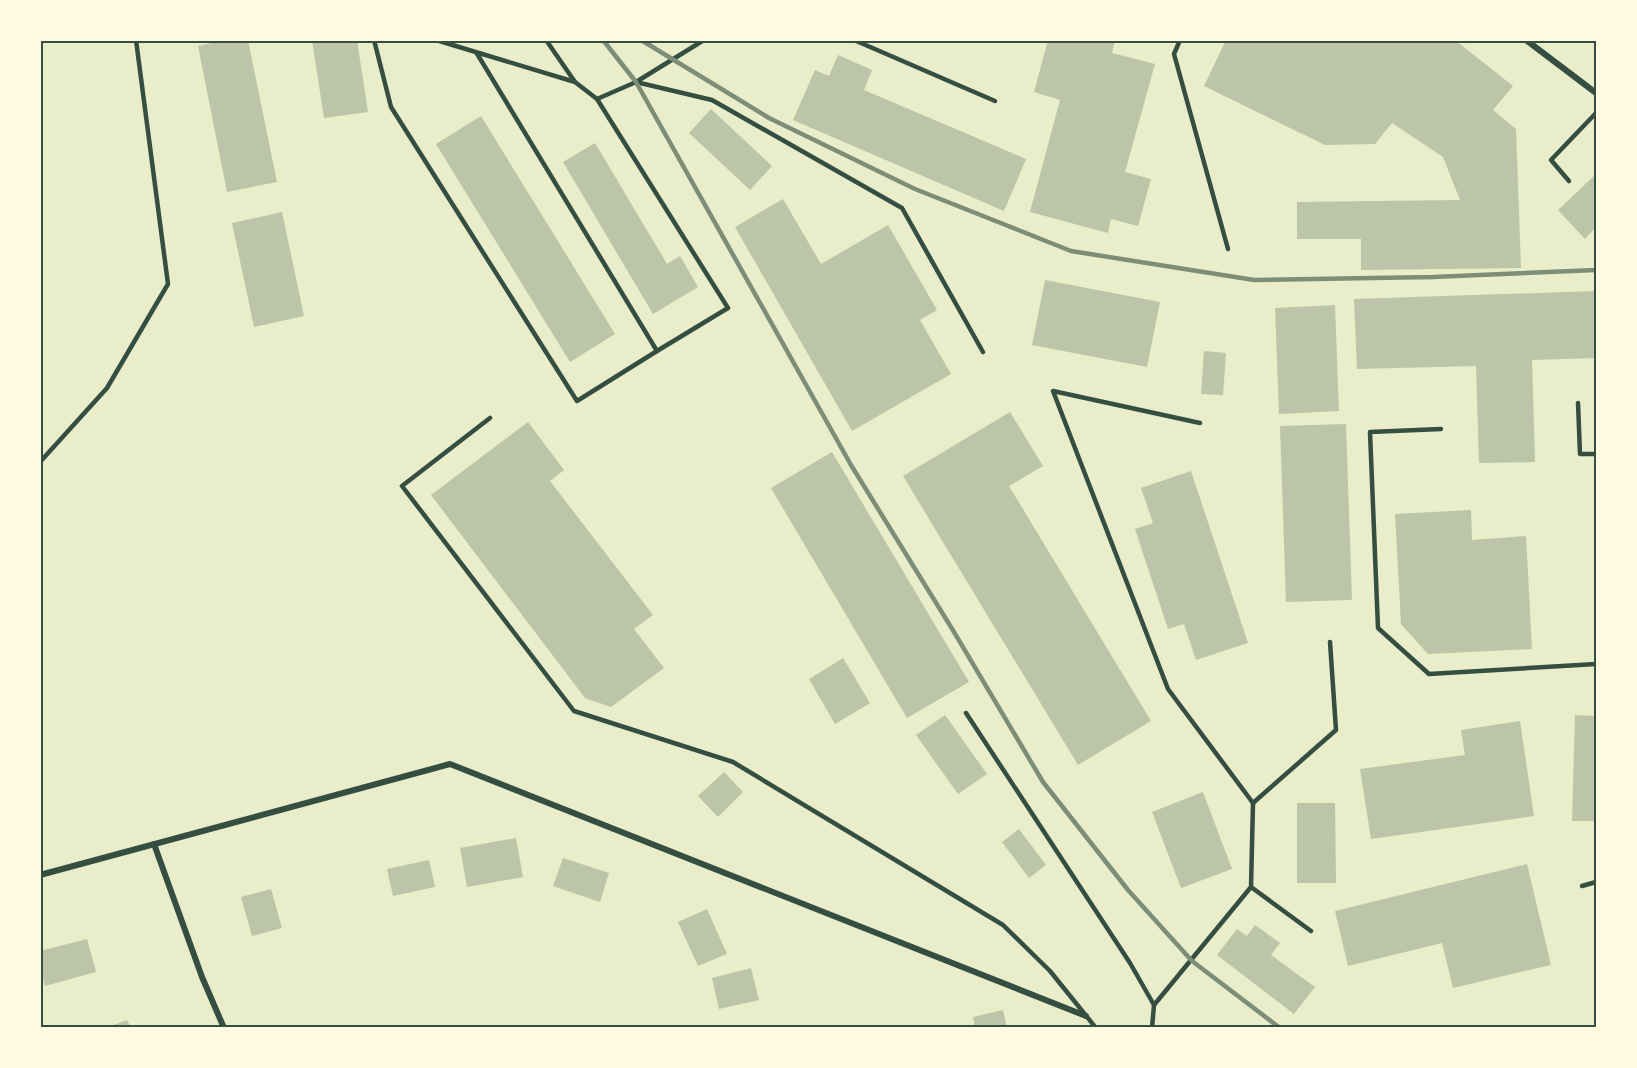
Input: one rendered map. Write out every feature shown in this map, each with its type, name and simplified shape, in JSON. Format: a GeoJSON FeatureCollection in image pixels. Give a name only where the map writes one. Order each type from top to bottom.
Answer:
{"type":"FeatureCollection","features":[{"type":"Feature","properties":{"kind":"street"},"geometry":{"type":"LineString","coordinates":[[1526,40],[1596,93]]}},
{"type":"Feature","properties":{"kind":"street"},"geometry":{"type":"LineString","coordinates":[[40,875],[450,764],[1086,1017]]}},
{"type":"Feature","properties":{"kind":"street"},"geometry":{"type":"LineString","coordinates":[[154,844],[202,977],[224,1028]]}},
{"type":"Feature","properties":{"kind":"lane"},"geometry":{"type":"LineString","coordinates":[[40,462],[107,388],[168,285],[136,40]]}},
{"type":"Feature","properties":{"kind":"lane"},"geometry":{"type":"LineString","coordinates":[[374,40],[391,108],[577,401],[728,308],[597,99],[575,82],[546,40]]}},
{"type":"Feature","properties":{"kind":"lane"},"geometry":{"type":"LineString","coordinates":[[436,40],[575,82]]}},
{"type":"Feature","properties":{"kind":"lane"},"geometry":{"type":"LineString","coordinates":[[597,99],[636,82],[704,40]]}},
{"type":"Feature","properties":{"kind":"lane"},"geometry":{"type":"LineString","coordinates":[[854,40],[995,101]]}},
{"type":"Feature","properties":{"kind":"lane"},"geometry":{"type":"LineString","coordinates":[[1180,40],[1174,54],[1228,249]]}},
{"type":"Feature","properties":{"kind":"lane"},"geometry":{"type":"LineString","coordinates":[[476,52],[657,351]]}},
{"type":"Feature","properties":{"kind":"lane"},"geometry":{"type":"LineString","coordinates":[[636,82],[712,100],[902,208],[983,352]]}},
{"type":"Feature","properties":{"kind":"lane"},"geometry":{"type":"LineString","coordinates":[[1569,181],[1551,160],[1596,113]]}},
{"type":"Feature","properties":{"kind":"lane"},"geometry":{"type":"LineString","coordinates":[[1152,1028],[1154,1005],[1251,887],[1253,803],[1168,689],[1053,391],[1200,423]]}},
{"type":"Feature","properties":{"kind":"lane"},"geometry":{"type":"LineString","coordinates":[[1578,403],[1580,454],[1596,454]]}},
{"type":"Feature","properties":{"kind":"lane"},"geometry":{"type":"LineString","coordinates":[[490,418],[402,486],[574,711],[733,762],[1003,925],[1050,971],[1096,1028]]}},
{"type":"Feature","properties":{"kind":"lane"},"geometry":{"type":"LineString","coordinates":[[1441,429],[1370,432],[1378,628],[1429,674],[1596,664]]}},
{"type":"Feature","properties":{"kind":"lane"},"geometry":{"type":"LineString","coordinates":[[1253,803],[1336,730],[1330,642]]}},
{"type":"Feature","properties":{"kind":"lane"},"geometry":{"type":"LineString","coordinates":[[966,713],[1130,963],[1154,1005]]}},
{"type":"Feature","properties":{"kind":"lane"},"geometry":{"type":"LineString","coordinates":[[1582,886],[1596,882]]}},
{"type":"Feature","properties":{"kind":"lane"},"geometry":{"type":"LineString","coordinates":[[1251,887],[1311,931]]}},
{"type":"Feature","properties":{"kind":"building"},"geometry":{"type":"Polygon","coordinates":[[[225,40],[248,40],[277,182],[227,192],[198,46],[225,40]]]}},
{"type":"Feature","properties":{"kind":"building"},"geometry":{"type":"Polygon","coordinates":[[[312,40],[357,40],[368,112],[324,118],[312,40]]]}},
{"type":"Feature","properties":{"kind":"building"},"geometry":{"type":"Polygon","coordinates":[[[1048,40],[1115,40],[1112,53],[1155,64],[1125,172],[1151,179],[1138,226],[1111,219],[1108,233],[1030,212],[1060,100],[1034,92],[1048,40]]]}},
{"type":"Feature","properties":{"kind":"building"},"geometry":{"type":"Polygon","coordinates":[[[1226,40],[1455,40],[1513,86],[1493,110],[1516,129],[1521,268],[1361,270],[1361,239],[1297,239],[1297,202],[1460,200],[1443,157],[1392,123],[1375,144],[1325,145],[1204,86],[1226,40]]]}},
{"type":"Feature","properties":{"kind":"building"},"geometry":{"type":"Polygon","coordinates":[[[838,55],[872,70],[864,90],[1026,159],[1004,211],[793,120],[815,70],[829,76],[838,55]]]}},
{"type":"Feature","properties":{"kind":"building"},"geometry":{"type":"Polygon","coordinates":[[[711,109],[772,166],[750,190],[689,133],[711,109]]]}},
{"type":"Feature","properties":{"kind":"building"},"geometry":{"type":"Polygon","coordinates":[[[481,116],[615,334],[570,362],[436,144],[481,116]]]}},
{"type":"Feature","properties":{"kind":"building"},"geometry":{"type":"Polygon","coordinates":[[[595,143],[667,264],[680,256],[698,287],[653,314],[563,162],[595,143]]]}},
{"type":"Feature","properties":{"kind":"building"},"geometry":{"type":"Polygon","coordinates":[[[1596,174],[1596,227],[1585,239],[1558,210],[1596,174]]]}},
{"type":"Feature","properties":{"kind":"building"},"geometry":{"type":"Polygon","coordinates":[[[783,199],[821,264],[888,225],[937,310],[920,320],[951,374],[852,431],[735,227],[783,199]]]}},
{"type":"Feature","properties":{"kind":"building"},"geometry":{"type":"Polygon","coordinates":[[[282,212],[304,316],[254,327],[232,223],[282,212]]]}},
{"type":"Feature","properties":{"kind":"building"},"geometry":{"type":"Polygon","coordinates":[[[1045,280],[1160,302],[1147,367],[1032,345],[1045,280]]]}},
{"type":"Feature","properties":{"kind":"building"},"geometry":{"type":"Polygon","coordinates":[[[1596,291],[1596,358],[1532,360],[1535,462],[1479,463],[1476,366],[1357,369],[1354,299],[1596,291]]]}},
{"type":"Feature","properties":{"kind":"building"},"geometry":{"type":"Polygon","coordinates":[[[1335,305],[1339,411],[1279,414],[1275,308],[1335,305]]]}},
{"type":"Feature","properties":{"kind":"building"},"geometry":{"type":"Polygon","coordinates":[[[1204,351],[1226,353],[1223,395],[1201,394],[1204,351]]]}},
{"type":"Feature","properties":{"kind":"building"},"geometry":{"type":"Polygon","coordinates":[[[1010,412],[1043,466],[1009,486],[1151,721],[1078,765],[903,476],[1010,412]]]}},
{"type":"Feature","properties":{"kind":"building"},"geometry":{"type":"Polygon","coordinates":[[[528,422],[564,470],[550,481],[653,615],[634,629],[664,668],[611,707],[585,698],[431,495],[528,422]]]}},
{"type":"Feature","properties":{"kind":"building"},"geometry":{"type":"Polygon","coordinates":[[[1346,424],[1352,600],[1286,602],[1280,426],[1346,424]]]}},
{"type":"Feature","properties":{"kind":"building"},"geometry":{"type":"Polygon","coordinates":[[[832,452],[969,682],[907,718],[771,488],[832,452]]]}},
{"type":"Feature","properties":{"kind":"building"},"geometry":{"type":"Polygon","coordinates":[[[1191,471],[1248,643],[1196,660],[1184,624],[1168,629],[1135,529],[1153,523],[1141,488],[1191,471]]]}},
{"type":"Feature","properties":{"kind":"building"},"geometry":{"type":"Polygon","coordinates":[[[1471,510],[1472,540],[1526,536],[1532,649],[1428,654],[1401,624],[1395,514],[1471,510]]]}},
{"type":"Feature","properties":{"kind":"building"},"geometry":{"type":"Polygon","coordinates":[[[843,658],[870,703],[835,724],[809,679],[843,658]]]}},
{"type":"Feature","properties":{"kind":"building"},"geometry":{"type":"Polygon","coordinates":[[[945,715],[987,774],[958,794],[916,735],[945,715]]]}},
{"type":"Feature","properties":{"kind":"building"},"geometry":{"type":"Polygon","coordinates":[[[1575,715],[1596,716],[1596,821],[1572,821],[1575,715]]]}},
{"type":"Feature","properties":{"kind":"building"},"geometry":{"type":"Polygon","coordinates":[[[1520,721],[1534,816],[1371,839],[1360,769],[1465,755],[1461,730],[1520,721]]]}},
{"type":"Feature","properties":{"kind":"building"},"geometry":{"type":"Polygon","coordinates":[[[724,772],[743,792],[718,817],[698,796],[724,772]]]}},
{"type":"Feature","properties":{"kind":"building"},"geometry":{"type":"Polygon","coordinates":[[[1203,792],[1232,869],[1181,888],[1152,812],[1203,792]]]}},
{"type":"Feature","properties":{"kind":"building"},"geometry":{"type":"Polygon","coordinates":[[[1297,803],[1335,803],[1336,883],[1297,883],[1297,803]]]}},
{"type":"Feature","properties":{"kind":"building"},"geometry":{"type":"Polygon","coordinates":[[[1019,829],[1046,865],[1029,878],[1002,842],[1019,829]]]}},
{"type":"Feature","properties":{"kind":"building"},"geometry":{"type":"Polygon","coordinates":[[[516,838],[523,877],[467,887],[460,848],[516,838]]]}},
{"type":"Feature","properties":{"kind":"building"},"geometry":{"type":"Polygon","coordinates":[[[563,858],[609,873],[600,902],[553,886],[563,858]]]}},
{"type":"Feature","properties":{"kind":"building"},"geometry":{"type":"Polygon","coordinates":[[[429,860],[435,887],[393,896],[387,869],[429,860]]]}},
{"type":"Feature","properties":{"kind":"building"},"geometry":{"type":"Polygon","coordinates":[[[1527,864],[1551,965],[1453,988],[1442,943],[1348,966],[1335,911],[1527,864]]]}},
{"type":"Feature","properties":{"kind":"building"},"geometry":{"type":"Polygon","coordinates":[[[271,889],[282,928],[252,936],[241,897],[271,889]]]}},
{"type":"Feature","properties":{"kind":"building"},"geometry":{"type":"Polygon","coordinates":[[[707,909],[727,954],[698,966],[678,922],[707,909]]]}},
{"type":"Feature","properties":{"kind":"building"},"geometry":{"type":"Polygon","coordinates":[[[1255,925],[1280,943],[1271,955],[1315,987],[1294,1014],[1217,955],[1237,929],[1247,936],[1255,925]]]}},
{"type":"Feature","properties":{"kind":"building"},"geometry":{"type":"Polygon","coordinates":[[[87,939],[96,972],[45,986],[40,967],[40,951],[87,939]]]}},
{"type":"Feature","properties":{"kind":"building"},"geometry":{"type":"Polygon","coordinates":[[[751,968],[759,1000],[719,1009],[712,978],[751,968]]]}},
{"type":"Feature","properties":{"kind":"building"},"geometry":{"type":"Polygon","coordinates":[[[1003,1010],[1007,1028],[975,1028],[973,1017],[1003,1010]]]}},
{"type":"Feature","properties":{"kind":"building"},"geometry":{"type":"Polygon","coordinates":[[[127,1020],[131,1028],[108,1028],[108,1027],[127,1020]]]}},
{"type":"Feature","properties":{"kind":"railway"},"geometry":{"type":"LineString","coordinates":[[603,40],[636,82],[851,465],[1043,782],[1128,890],[1192,961],[1280,1028]]}},
{"type":"Feature","properties":{"kind":"railway"},"geometry":{"type":"LineString","coordinates":[[641,40],[769,118],[915,189],[1071,251],[1254,280],[1433,277],[1596,270]]}}]}
